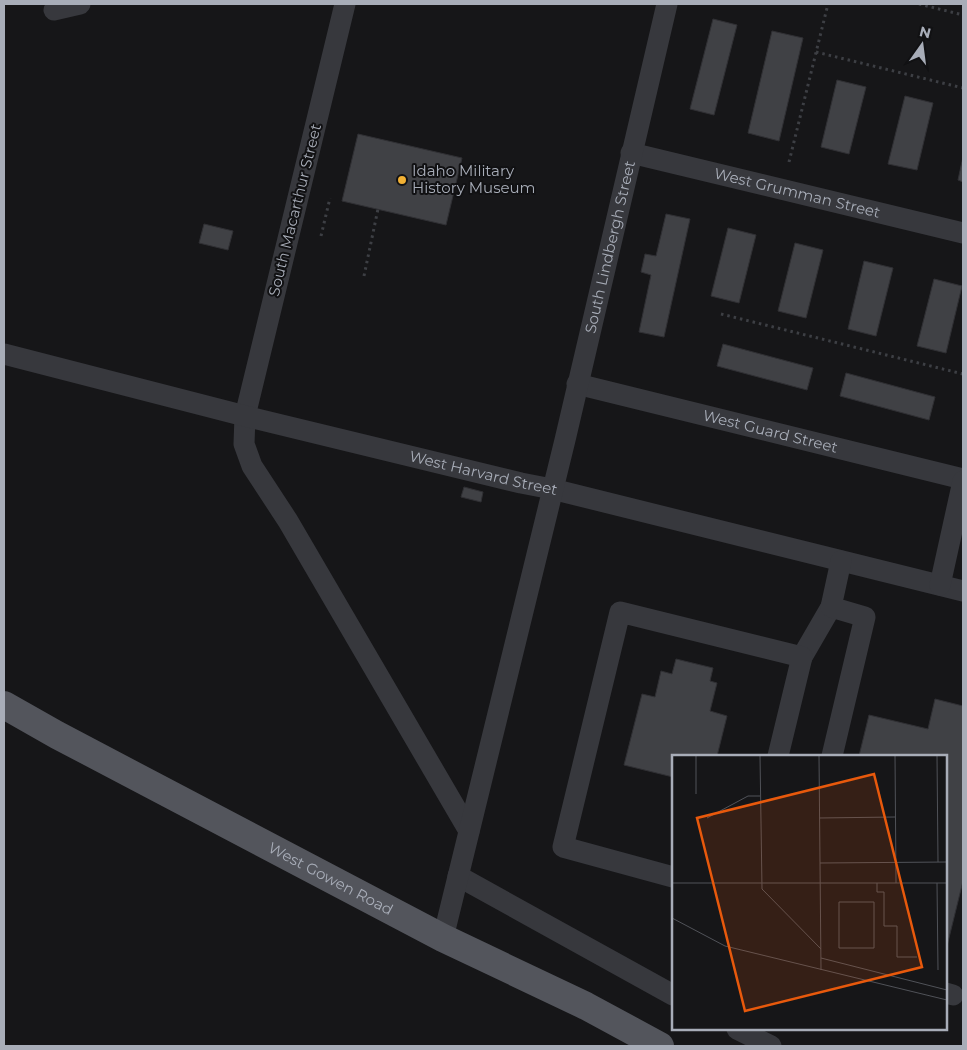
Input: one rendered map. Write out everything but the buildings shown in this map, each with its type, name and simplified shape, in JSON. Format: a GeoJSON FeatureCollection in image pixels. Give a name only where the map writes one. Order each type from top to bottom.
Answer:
{"type":"FeatureCollection","features":[{"type":"Feature","properties":{"kind":"main road","name":"West Gowen Road"},"geometry":{"type":"LineString","coordinates":[[4,704],[66,740],[443,938],[586,1006],[660,1046]]}},
{"type":"Feature","properties":{"kind":"street"},"geometry":{"type":"LineString","coordinates":[[54,10],[80,4]]}},
{"type":"Feature","properties":{"kind":"street","name":"South Macarthur Street"},"geometry":{"type":"LineString","coordinates":[[345,4],[244,416],[244,444],[252,466],[288,521],[469,831]]}},
{"type":"Feature","properties":{"kind":"street","name":"South Lindbergh Street"},"geometry":{"type":"LineString","coordinates":[[443,938],[667,4]]}},
{"type":"Feature","properties":{"kind":"street","name":"West Grumman Street"},"geometry":{"type":"LineString","coordinates":[[631,153],[963,233]]}},
{"type":"Feature","properties":{"kind":"street","name":"West Harvard Street"},"geometry":{"type":"LineString","coordinates":[[4,354],[244,416],[552,489],[963,591]]}},
{"type":"Feature","properties":{"kind":"street","name":"West Guard Street"},"geometry":{"type":"LineString","coordinates":[[577,384],[963,480]]}},
{"type":"Feature","properties":{"kind":"street"},"geometry":{"type":"LineString","coordinates":[[940,585],[963,480]]}},
{"type":"Feature","properties":{"kind":"street"},"geometry":{"type":"LineString","coordinates":[[778,755],[802,656],[831,607],[841,561]]}},
{"type":"Feature","properties":{"kind":"street"},"geometry":{"type":"LineString","coordinates":[[831,607],[865,617],[832,755]]}},
{"type":"Feature","properties":{"kind":"street"},"geometry":{"type":"LineString","coordinates":[[672,877],[563,847],[620,612],[802,656]]}},
{"type":"Feature","properties":{"kind":"street"},"geometry":{"type":"LineString","coordinates":[[458,876],[672,994]]}},
{"type":"Feature","properties":{"kind":"street"},"geometry":{"type":"LineString","coordinates":[[739,1030],[771,1046]]}},
{"type":"Feature","properties":{"kind":"path"},"geometry":{"type":"LineString","coordinates":[[789,162],[828,4]]}},
{"type":"Feature","properties":{"kind":"path"},"geometry":{"type":"LineString","coordinates":[[919,4],[963,14]]}},
{"type":"Feature","properties":{"kind":"path"},"geometry":{"type":"LineString","coordinates":[[816,52],[963,88]]}},
{"type":"Feature","properties":{"kind":"path"},"geometry":{"type":"LineString","coordinates":[[321,236],[330,198]]}},
{"type":"Feature","properties":{"kind":"path"},"geometry":{"type":"LineString","coordinates":[[364,276],[378,210]]}},
{"type":"Feature","properties":{"kind":"path"},"geometry":{"type":"LineString","coordinates":[[721,314],[963,374]]}},
{"type":"Feature","properties":{"kind":"place","name":"Idaho Military History Museum"},"geometry":{"type":"Point","coordinates":[402,180]}}]}
